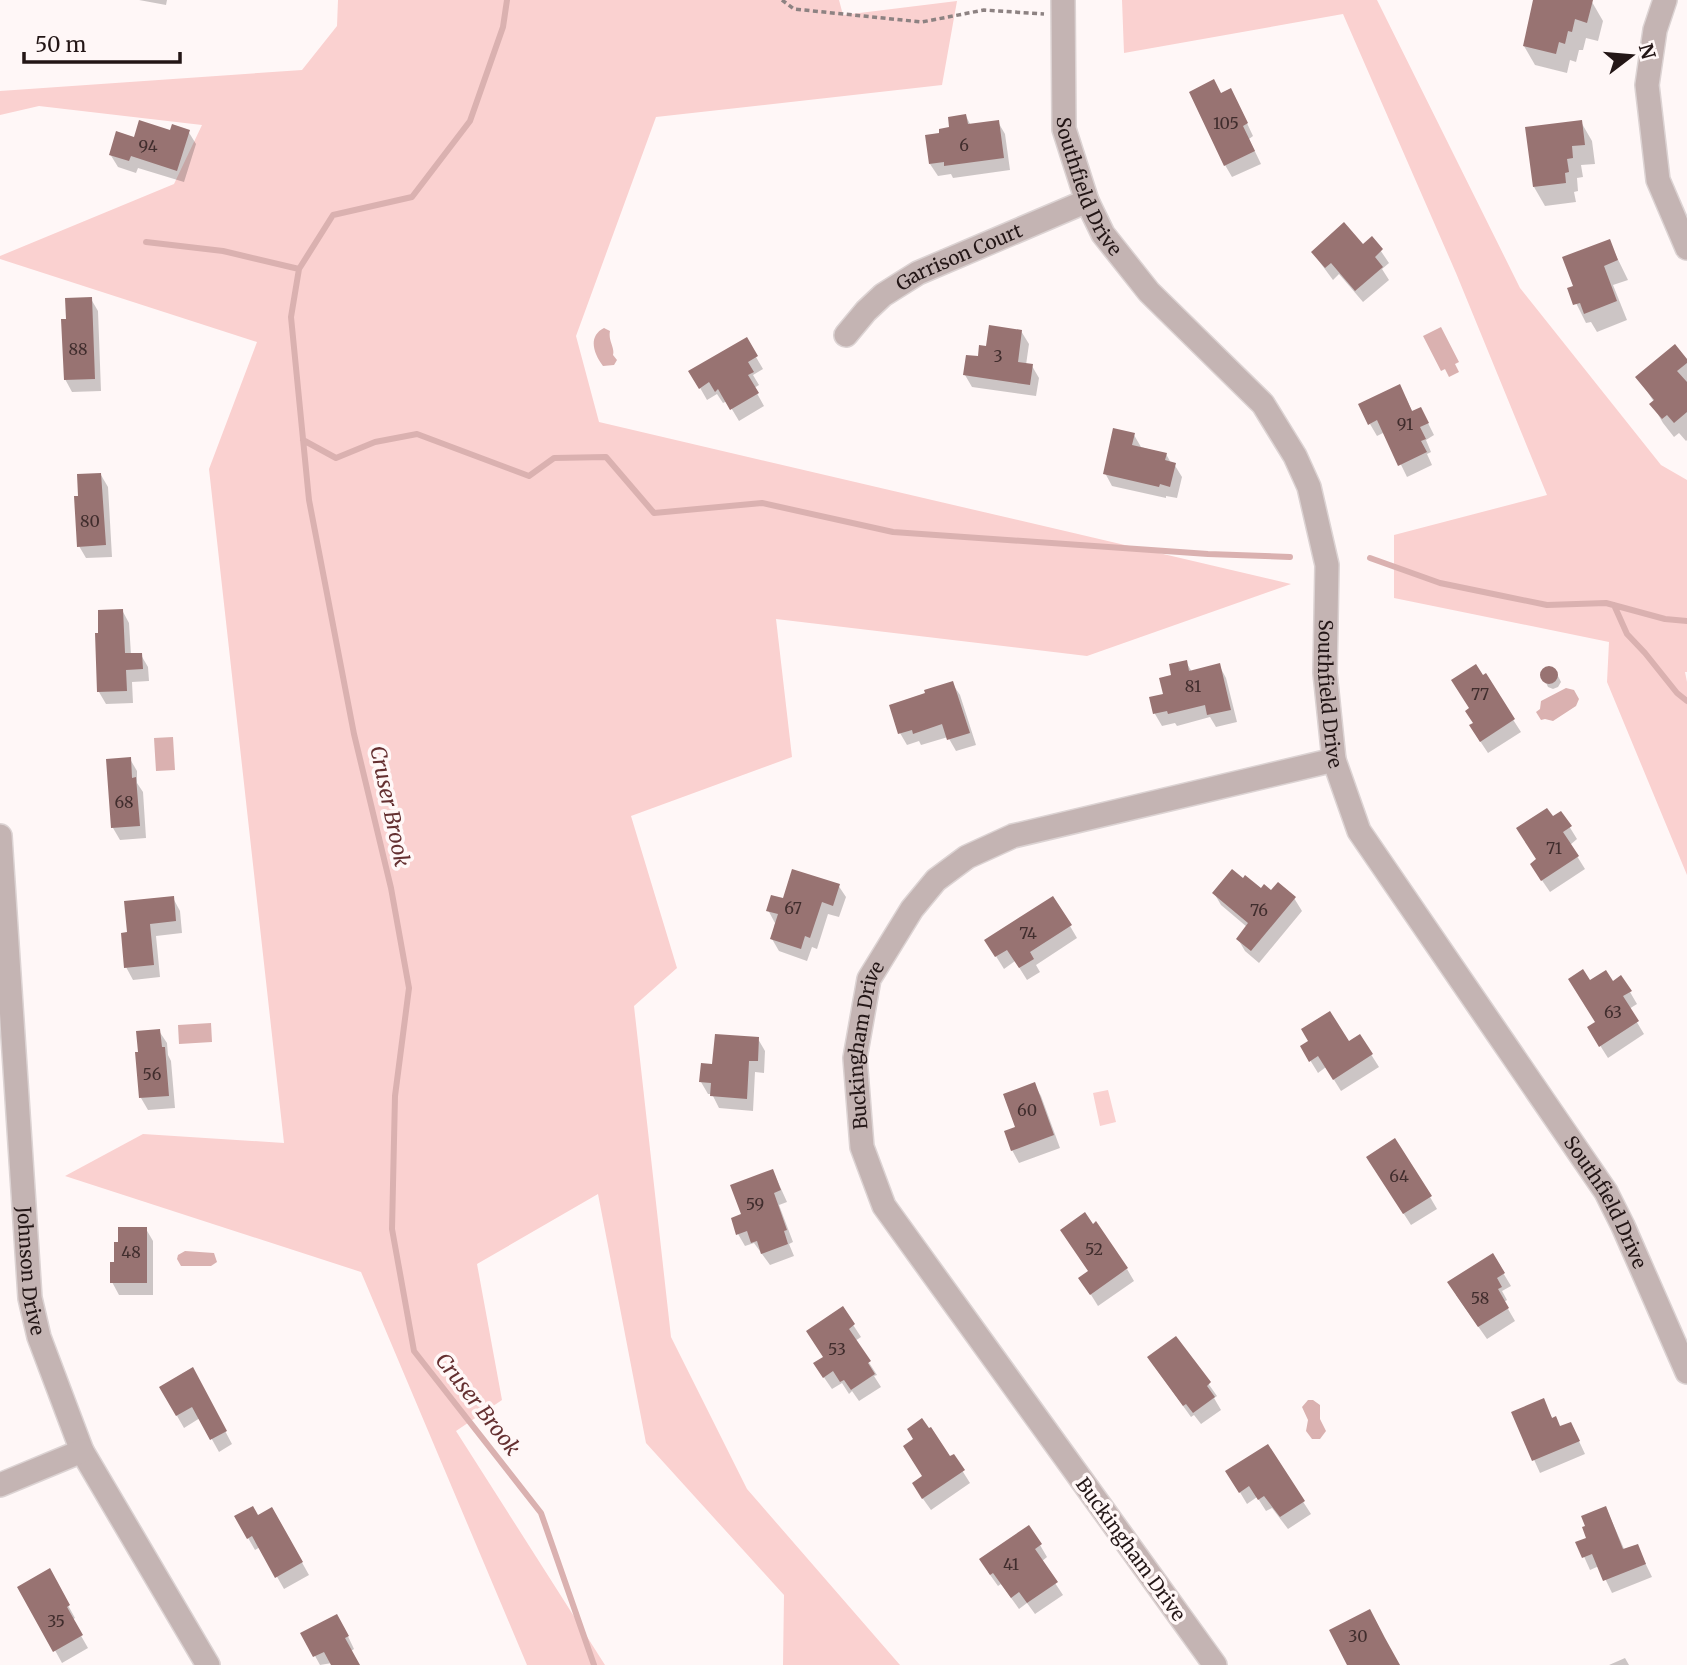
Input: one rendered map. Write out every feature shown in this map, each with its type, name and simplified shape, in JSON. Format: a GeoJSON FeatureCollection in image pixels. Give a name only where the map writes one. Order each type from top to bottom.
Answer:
{"type":"FeatureCollection","features":[{"type":"Feature","properties":{"kind":"street"},"geometry":{"type":"LineString","coordinates":[[1665,0],[1655,30],[1647,85],[1658,180],[1687,248]]}},
{"type":"Feature","properties":{"kind":"street","name":"Southfield Drive"},"geometry":{"type":"LineString","coordinates":[[1054,7],[1064,129],[1087,201],[1103,234],[1149,292],[1263,404],[1295,456],[1309,487],[1327,565],[1325,673],[1334,760],[1359,831],[1606,1192],[1687,1372]]}},
{"type":"Feature","properties":{"kind":"street","name":"Garrison Court"},"geometry":{"type":"LineString","coordinates":[[846,335],[883,295],[918,273],[1087,201]]}},
{"type":"Feature","properties":{"kind":"street","name":"Buckingham Drive"},"geometry":{"type":"LineString","coordinates":[[1215,1665],[884,1206],[862,1147],[855,1058],[869,979],[912,909],[936,880],[968,856],[1013,836],[1334,760]]}},
{"type":"Feature","properties":{"kind":"street","name":"Johnson Drive"},"geometry":{"type":"LineString","coordinates":[[0,836],[30,1298],[39,1336],[82,1451],[208,1665]]}},
{"type":"Feature","properties":{"kind":"street"},"geometry":{"type":"LineString","coordinates":[[0,1485],[82,1451]]}},
{"type":"Feature","properties":{"kind":"path"},"geometry":{"type":"LineString","coordinates":[[782,0],[794,9],[922,22],[984,10],[1054,7]]}},
{"type":"Feature","properties":{"kind":"shaded area"},"geometry":{"type":"Polygon","coordinates":[[[338,0],[839,0],[843,15],[957,1],[942,85],[656,117],[576,336],[599,422],[1291,584],[1087,656],[776,619],[792,757],[631,816],[677,968],[634,1006],[671,1337],[747,1489],[900,1665],[783,1665],[784,1595],[646,1443],[598,1194],[477,1264],[502,1400],[456,1431],[605,1665],[527,1665],[361,1272],[65,1176],[143,1134],[284,1143],[209,469],[257,342],[0,259],[0,256],[174,184],[202,125],[39,106],[0,115],[0,91],[302,70],[337,26],[338,0]]]}},
{"type":"Feature","properties":{"kind":"shaded area"},"geometry":{"type":"Polygon","coordinates":[[[1122,0],[1377,0],[1520,288],[1661,465],[1687,480],[1687,875],[1607,682],[1609,642],[1394,598],[1394,535],[1547,495],[1456,273],[1343,14],[1124,53],[1122,0]]]}},
{"type":"Feature","properties":{"kind":"shaded area"},"geometry":{"type":"Polygon","coordinates":[[[1441,327],[1459,362],[1455,364],[1459,372],[1449,377],[1445,369],[1441,371],[1423,336],[1441,327]]]}},
{"type":"Feature","properties":{"kind":"shaded area"},"geometry":{"type":"Polygon","coordinates":[[[604,328],[610,331],[613,355],[617,360],[614,365],[603,366],[595,350],[596,335],[604,328]]]}},
{"type":"Feature","properties":{"kind":"shaded area"},"geometry":{"type":"Polygon","coordinates":[[[1566,688],[1574,690],[1579,699],[1576,706],[1553,721],[1541,720],[1536,712],[1540,709],[1541,701],[1566,688]]]}},
{"type":"Feature","properties":{"kind":"shaded area"},"geometry":{"type":"Polygon","coordinates":[[[173,737],[175,770],[156,771],[154,738],[173,737]]]}},
{"type":"Feature","properties":{"kind":"shaded area"},"geometry":{"type":"Polygon","coordinates":[[[211,1023],[212,1042],[179,1044],[178,1025],[211,1023]]]}},
{"type":"Feature","properties":{"kind":"shaded area"},"geometry":{"type":"Polygon","coordinates":[[[1108,1090],[1116,1122],[1100,1126],[1093,1093],[1108,1090]]]}},
{"type":"Feature","properties":{"kind":"shaded area"},"geometry":{"type":"Polygon","coordinates":[[[185,1251],[214,1253],[217,1262],[211,1266],[181,1266],[178,1255],[185,1251]]]}},
{"type":"Feature","properties":{"kind":"shaded area"},"geometry":{"type":"Polygon","coordinates":[[[1308,1400],[1320,1405],[1320,1419],[1326,1431],[1320,1439],[1312,1439],[1306,1431],[1308,1420],[1302,1407],[1308,1400]]]}},
{"type":"Feature","properties":{"kind":"building"},"geometry":{"type":"Polygon","coordinates":[[[1533,0],[1593,0],[1587,23],[1575,19],[1572,32],[1568,31],[1565,44],[1559,42],[1556,54],[1523,46],[1533,0]]]}},
{"type":"Feature","properties":{"kind":"building"},"geometry":{"type":"Polygon","coordinates":[[[1214,79],[1221,93],[1231,88],[1248,123],[1243,126],[1255,151],[1224,166],[1189,92],[1214,79]]]}},
{"type":"Feature","properties":{"kind":"building"},"geometry":{"type":"Polygon","coordinates":[[[966,114],[968,124],[999,120],[1004,158],[944,166],[944,162],[929,164],[925,135],[939,133],[939,129],[949,127],[948,117],[966,114]]]}},
{"type":"Feature","properties":{"kind":"building"},"geometry":{"type":"Polygon","coordinates":[[[139,120],[170,130],[172,124],[190,130],[177,171],[131,156],[129,161],[109,155],[116,131],[134,137],[139,120]]]}},
{"type":"Feature","properties":{"kind":"building"},"geometry":{"type":"Polygon","coordinates":[[[1582,120],[1585,145],[1572,146],[1573,158],[1567,159],[1569,172],[1565,173],[1566,183],[1533,187],[1525,127],[1582,120]]]}},
{"type":"Feature","properties":{"kind":"building"},"geometry":{"type":"Polygon","coordinates":[[[1344,222],[1363,244],[1372,236],[1383,249],[1375,257],[1383,267],[1355,291],[1331,263],[1325,268],[1311,252],[1344,222]]]}},
{"type":"Feature","properties":{"kind":"building"},"geometry":{"type":"Polygon","coordinates":[[[1610,239],[1618,260],[1604,266],[1617,301],[1584,314],[1580,303],[1573,305],[1567,288],[1573,286],[1562,257],[1610,239]]]}},
{"type":"Feature","properties":{"kind":"building"},"geometry":{"type":"Polygon","coordinates":[[[92,297],[95,379],[64,380],[61,319],[66,319],[65,298],[92,297]]]}},
{"type":"Feature","properties":{"kind":"building"},"geometry":{"type":"Polygon","coordinates":[[[989,325],[1022,330],[1018,362],[1033,364],[1030,385],[963,375],[966,355],[978,356],[979,345],[986,346],[989,325]]]}},
{"type":"Feature","properties":{"kind":"building"},"geometry":{"type":"Polygon","coordinates":[[[747,337],[758,356],[748,362],[754,372],[748,375],[759,393],[730,410],[718,389],[715,392],[709,382],[699,389],[688,371],[747,337]]]}},
{"type":"Feature","properties":{"kind":"building"},"geometry":{"type":"Polygon","coordinates":[[[1675,344],[1687,359],[1687,363],[1677,371],[1687,382],[1687,412],[1674,423],[1667,415],[1662,419],[1649,404],[1654,400],[1635,377],[1675,344]]]}},
{"type":"Feature","properties":{"kind":"building"},"geometry":{"type":"Polygon","coordinates":[[[1400,384],[1412,411],[1421,407],[1429,423],[1420,427],[1426,439],[1421,441],[1427,452],[1398,466],[1377,420],[1368,425],[1358,404],[1400,384]]]}},
{"type":"Feature","properties":{"kind":"building"},"geometry":{"type":"Polygon","coordinates":[[[1113,428],[1135,433],[1132,445],[1167,453],[1165,460],[1176,463],[1170,487],[1103,474],[1113,428]]]}},
{"type":"Feature","properties":{"kind":"building"},"geometry":{"type":"Polygon","coordinates":[[[101,473],[106,545],[77,547],[74,496],[78,496],[77,474],[101,473]]]}},
{"type":"Feature","properties":{"kind":"building"},"geometry":{"type":"Polygon","coordinates":[[[123,609],[125,653],[142,653],[143,669],[126,670],[127,691],[97,692],[95,633],[98,633],[98,610],[123,609]]]}},
{"type":"Feature","properties":{"kind":"building"},"geometry":{"type":"Polygon","coordinates":[[[1187,660],[1189,671],[1220,663],[1231,710],[1207,715],[1205,705],[1168,714],[1167,711],[1153,714],[1149,697],[1163,694],[1159,678],[1171,675],[1169,664],[1187,660]]]}},
{"type":"Feature","properties":{"kind":"building"},"geometry":{"type":"Polygon","coordinates":[[[1476,664],[1483,675],[1486,673],[1515,719],[1480,742],[1469,725],[1473,723],[1465,711],[1469,708],[1451,680],[1476,664]]]}},
{"type":"Feature","properties":{"kind":"building"},"geometry":{"type":"Polygon","coordinates":[[[1549,666],[1555,669],[1558,675],[1555,681],[1549,684],[1543,681],[1540,675],[1543,669],[1549,666]]]}},
{"type":"Feature","properties":{"kind":"building"},"geometry":{"type":"Polygon","coordinates":[[[953,681],[970,733],[947,740],[942,724],[913,734],[912,730],[898,734],[889,705],[953,681]]]}},
{"type":"Feature","properties":{"kind":"building"},"geometry":{"type":"Polygon","coordinates":[[[131,757],[132,778],[136,777],[140,826],[111,828],[106,759],[131,757]]]}},
{"type":"Feature","properties":{"kind":"building"},"geometry":{"type":"Polygon","coordinates":[[[1547,808],[1553,816],[1561,811],[1572,826],[1563,832],[1579,856],[1541,881],[1530,864],[1536,859],[1516,828],[1547,808]]]}},
{"type":"Feature","properties":{"kind":"building"},"geometry":{"type":"Polygon","coordinates":[[[792,869],[840,884],[833,906],[822,902],[810,938],[805,936],[801,949],[770,939],[778,914],[766,911],[771,895],[783,898],[792,869]]]}},
{"type":"Feature","properties":{"kind":"building"},"geometry":{"type":"Polygon","coordinates":[[[1232,869],[1243,878],[1245,875],[1261,888],[1264,884],[1271,890],[1278,882],[1296,897],[1251,951],[1236,939],[1248,923],[1212,893],[1232,869]]]}},
{"type":"Feature","properties":{"kind":"building"},"geometry":{"type":"Polygon","coordinates":[[[174,896],[176,921],[150,924],[154,965],[124,968],[121,933],[127,932],[124,901],[174,896]]]}},
{"type":"Feature","properties":{"kind":"building"},"geometry":{"type":"Polygon","coordinates":[[[1053,896],[1072,925],[1030,952],[1034,959],[1019,968],[1007,950],[995,957],[984,940],[1053,896]]]}},
{"type":"Feature","properties":{"kind":"building"},"geometry":{"type":"Polygon","coordinates":[[[1583,969],[1590,980],[1606,970],[1613,981],[1621,975],[1632,991],[1623,996],[1639,1021],[1599,1047],[1587,1027],[1595,1022],[1568,979],[1583,969]]]}},
{"type":"Feature","properties":{"kind":"building"},"geometry":{"type":"Polygon","coordinates":[[[1330,1011],[1349,1041],[1360,1034],[1373,1054],[1333,1080],[1318,1056],[1309,1062],[1300,1046],[1308,1041],[1301,1029],[1330,1011]]]}},
{"type":"Feature","properties":{"kind":"building"},"geometry":{"type":"Polygon","coordinates":[[[160,1029],[162,1047],[165,1047],[169,1096],[139,1098],[136,1031],[160,1029]]]}},
{"type":"Feature","properties":{"kind":"building"},"geometry":{"type":"Polygon","coordinates":[[[715,1034],[759,1037],[758,1061],[749,1061],[747,1099],[710,1096],[711,1083],[699,1082],[701,1063],[712,1064],[715,1034]]]}},
{"type":"Feature","properties":{"kind":"building"},"geometry":{"type":"Polygon","coordinates":[[[1035,1082],[1054,1135],[1011,1151],[1004,1131],[1015,1127],[1003,1094],[1035,1082]]]}},
{"type":"Feature","properties":{"kind":"building"},"geometry":{"type":"Polygon","coordinates":[[[1395,1138],[1432,1196],[1403,1214],[1366,1157],[1395,1138]]]}},
{"type":"Feature","properties":{"kind":"building"},"geometry":{"type":"Polygon","coordinates":[[[773,1169],[781,1190],[774,1193],[787,1230],[784,1231],[788,1244],[761,1254],[757,1241],[751,1243],[747,1231],[736,1235],[731,1218],[741,1214],[730,1185],[773,1169]]]}},
{"type":"Feature","properties":{"kind":"building"},"geometry":{"type":"Polygon","coordinates":[[[1085,1212],[1093,1224],[1096,1221],[1128,1268],[1090,1295],[1078,1278],[1088,1271],[1060,1230],[1085,1212]]]}},
{"type":"Feature","properties":{"kind":"building"},"geometry":{"type":"Polygon","coordinates":[[[118,1227],[147,1227],[147,1283],[110,1283],[110,1262],[114,1262],[114,1242],[118,1242],[118,1227]]]}},
{"type":"Feature","properties":{"kind":"building"},"geometry":{"type":"Polygon","coordinates":[[[1493,1253],[1505,1273],[1497,1278],[1502,1287],[1498,1289],[1509,1308],[1478,1327],[1447,1282],[1493,1253]]]}},
{"type":"Feature","properties":{"kind":"building"},"geometry":{"type":"Polygon","coordinates":[[[843,1306],[855,1324],[849,1329],[871,1361],[868,1363],[875,1374],[851,1390],[844,1380],[840,1382],[833,1371],[823,1378],[813,1363],[823,1357],[806,1331],[843,1306]]]}},
{"type":"Feature","properties":{"kind":"building"},"geometry":{"type":"Polygon","coordinates":[[[1176,1336],[1211,1382],[1207,1386],[1215,1397],[1193,1413],[1186,1404],[1183,1406],[1147,1357],[1176,1336]]]}},
{"type":"Feature","properties":{"kind":"building"},"geometry":{"type":"Polygon","coordinates":[[[193,1367],[227,1431],[210,1440],[192,1407],[176,1416],[159,1387],[193,1367]]]}},
{"type":"Feature","properties":{"kind":"building"},"geometry":{"type":"Polygon","coordinates":[[[1544,1398],[1552,1418],[1556,1416],[1560,1426],[1571,1422],[1580,1441],[1532,1461],[1511,1412],[1544,1398]]]}},
{"type":"Feature","properties":{"kind":"building"},"geometry":{"type":"Polygon","coordinates":[[[922,1418],[950,1456],[954,1454],[965,1470],[922,1499],[912,1483],[922,1476],[903,1446],[913,1439],[907,1429],[922,1418]]]}},
{"type":"Feature","properties":{"kind":"building"},"geometry":{"type":"Polygon","coordinates":[[[1268,1444],[1305,1501],[1280,1517],[1264,1496],[1258,1500],[1249,1486],[1239,1493],[1225,1471],[1268,1444]]]}},
{"type":"Feature","properties":{"kind":"building"},"geometry":{"type":"Polygon","coordinates":[[[253,1506],[258,1515],[272,1507],[303,1562],[275,1578],[252,1536],[247,1539],[234,1516],[253,1506]]]}},
{"type":"Feature","properties":{"kind":"building"},"geometry":{"type":"Polygon","coordinates":[[[1606,1506],[1623,1549],[1638,1544],[1646,1564],[1603,1581],[1592,1554],[1582,1558],[1575,1542],[1586,1538],[1581,1516],[1606,1506]]]}},
{"type":"Feature","properties":{"kind":"building"},"geometry":{"type":"Polygon","coordinates":[[[1029,1525],[1042,1544],[1035,1549],[1058,1582],[1027,1603],[1019,1592],[1011,1598],[979,1559],[1029,1525]]]}},
{"type":"Feature","properties":{"kind":"building"},"geometry":{"type":"Polygon","coordinates":[[[50,1568],[83,1635],[53,1652],[17,1587],[50,1568]]]}},
{"type":"Feature","properties":{"kind":"building"},"geometry":{"type":"Polygon","coordinates":[[[1370,1609],[1400,1665],[1347,1665],[1329,1630],[1370,1609]]]}},
{"type":"Feature","properties":{"kind":"building"},"geometry":{"type":"Polygon","coordinates":[[[337,1614],[349,1636],[345,1638],[360,1665],[331,1665],[324,1652],[313,1657],[300,1633],[337,1614]]]}},
{"type":"Feature","properties":{"kind":"waterway","name":"Cruser Brook"},"geometry":{"type":"LineString","coordinates":[[507,0],[503,27],[470,121],[412,197],[333,215],[299,269],[291,317],[309,500],[354,734],[391,888],[409,988],[395,1096],[392,1229],[414,1351],[541,1513],[594,1665]]}},
{"type":"Feature","properties":{"kind":"waterway"},"geometry":{"type":"LineString","coordinates":[[146,242],[223,251],[299,269]]}},
{"type":"Feature","properties":{"kind":"waterway"},"geometry":{"type":"LineString","coordinates":[[303,440],[336,458],[375,442],[417,434],[529,476],[554,458],[606,457],[654,513],[762,503],[893,532],[1208,554],[1290,557]]}},
{"type":"Feature","properties":{"kind":"waterway"},"geometry":{"type":"LineString","coordinates":[[1370,558],[1440,583],[1547,605],[1606,603],[1665,619],[1687,621]]}},
{"type":"Feature","properties":{"kind":"waterway"},"geometry":{"type":"LineString","coordinates":[[1614,605],[1627,634],[1677,693],[1687,701]]}}]}
